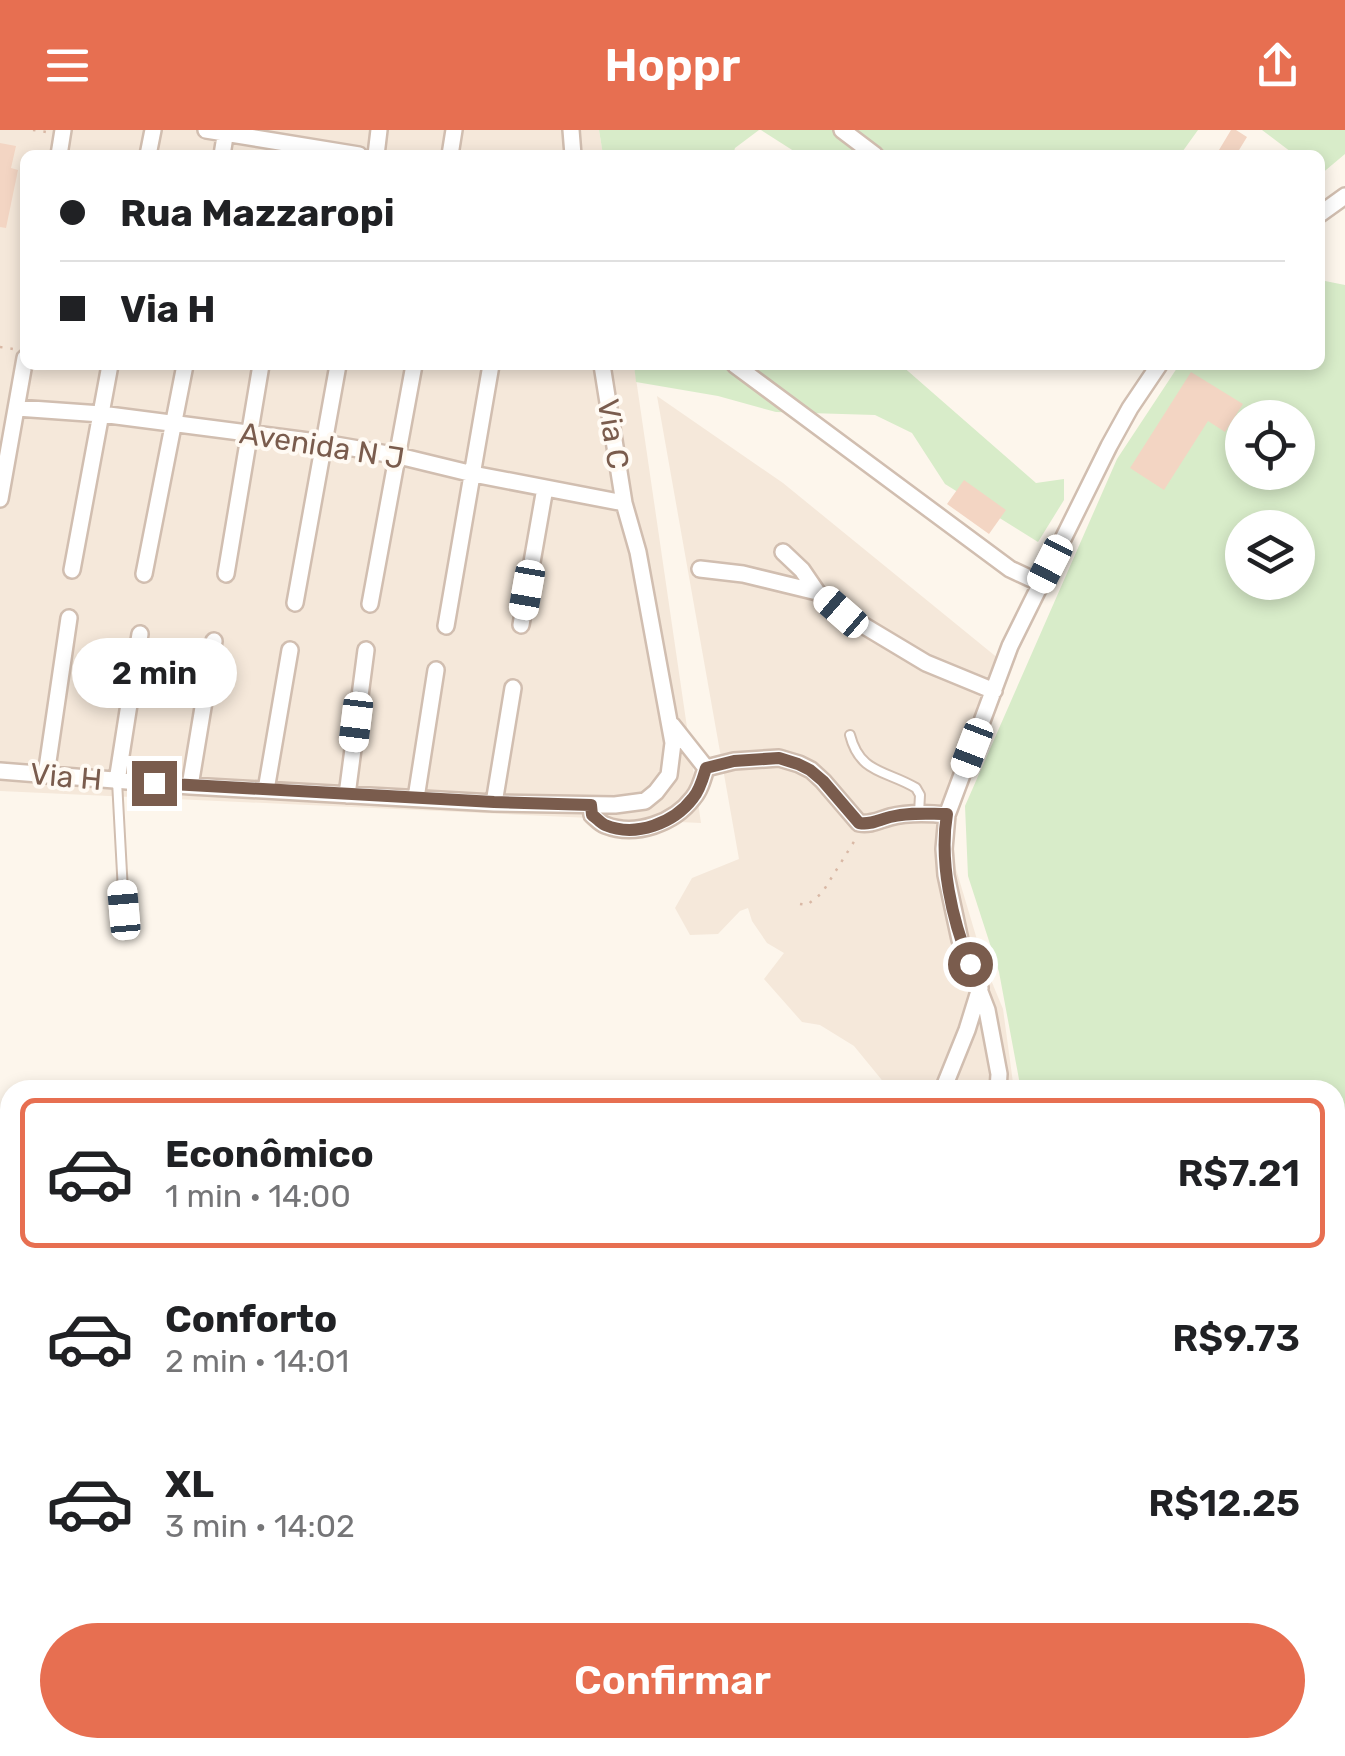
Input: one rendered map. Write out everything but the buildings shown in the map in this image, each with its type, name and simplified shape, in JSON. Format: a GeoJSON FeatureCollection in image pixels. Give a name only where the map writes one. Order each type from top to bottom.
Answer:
{"type":"FeatureCollection","features":[{"type":"Feature","properties":{"kind":"street"},"geometry":{"type":"LineString","coordinates":[[206,130],[333,150]]}},
{"type":"Feature","properties":{"kind":"street"},"geometry":{"type":"LineString","coordinates":[[842,130],[868,150]]}},
{"type":"Feature","properties":{"kind":"street"},"geometry":{"type":"LineString","coordinates":[[0,499],[23,370]]}},
{"type":"Feature","properties":{"kind":"street"},"geometry":{"type":"LineString","coordinates":[[72,570],[109,370]]}},
{"type":"Feature","properties":{"kind":"street"},"geometry":{"type":"LineString","coordinates":[[144,574],[183,370]]}},
{"type":"Feature","properties":{"kind":"street"},"geometry":{"type":"LineString","coordinates":[[226,574],[261,370]]}},
{"type":"Feature","properties":{"kind":"street"},"geometry":{"type":"LineString","coordinates":[[295,603],[337,370]]}},
{"type":"Feature","properties":{"kind":"street"},"geometry":{"type":"LineString","coordinates":[[370,604],[413,370]]}},
{"type":"Feature","properties":{"kind":"street"},"geometry":{"type":"LineString","coordinates":[[446,626],[490,370]]}},
{"type":"Feature","properties":{"kind":"street","name":"Via C"},"geometry":{"type":"LineString","coordinates":[[603,370],[624,502],[638,552],[670,722]]}},
{"type":"Feature","properties":{"kind":"street"},"geometry":{"type":"LineString","coordinates":[[742,370],[1010,569],[1040,583]]}},
{"type":"Feature","properties":{"kind":"street"},"geometry":{"type":"LineString","coordinates":[[999,1080],[994,1039],[980,988],[960,940],[946,876],[947,814],[1010,646],[1130,408],[1154,370]]}},
{"type":"Feature","properties":{"kind":"street","name":"Avenida N J"},"geometry":{"type":"LineString","coordinates":[[17,408],[174,422],[324,443],[624,502]]}},
{"type":"Feature","properties":{"kind":"street"},"geometry":{"type":"LineString","coordinates":[[521,624],[544,488]]}},
{"type":"Feature","properties":{"kind":"street"},"geometry":{"type":"LineString","coordinates":[[783,552],[817,592],[841,612],[926,663],[994,691]]}},
{"type":"Feature","properties":{"kind":"street"},"geometry":{"type":"LineString","coordinates":[[700,570],[742,574],[817,592]]}},
{"type":"Feature","properties":{"kind":"street"},"geometry":{"type":"LineString","coordinates":[[46,776],[69,618]]}},
{"type":"Feature","properties":{"kind":"street"},"geometry":{"type":"LineString","coordinates":[[117,781],[140,634]]}},
{"type":"Feature","properties":{"kind":"street"},"geometry":{"type":"LineString","coordinates":[[190,786],[214,640]]}},
{"type":"Feature","properties":{"kind":"street"},"geometry":{"type":"LineString","coordinates":[[266,790],[290,650]]}},
{"type":"Feature","properties":{"kind":"street"},"geometry":{"type":"LineString","coordinates":[[348,794],[366,650]]}},
{"type":"Feature","properties":{"kind":"street"},"geometry":{"type":"LineString","coordinates":[[416,798],[436,670]]}},
{"type":"Feature","properties":{"kind":"street"},"geometry":{"type":"LineString","coordinates":[[494,802],[512,688]]}},
{"type":"Feature","properties":{"kind":"street"},"geometry":{"type":"LineString","coordinates":[[670,722],[706,768]]}},
{"type":"Feature","properties":{"kind":"street","name":"Via H"},"geometry":{"type":"LineString","coordinates":[[0,771],[190,786],[630,805],[645,801],[664,784],[672,759],[670,722]]}},
{"type":"Feature","properties":{"kind":"street"},"geometry":{"type":"LineString","coordinates":[[706,768],[734,761],[779,758],[798,764],[823,781],[859,823],[918,813],[947,814]]}},
{"type":"Feature","properties":{"kind":"street"},"geometry":{"type":"LineString","coordinates":[[591,805],[592,815],[606,825],[648,829],[693,799],[706,768]]}},
{"type":"Feature","properties":{"kind":"street"},"geometry":{"type":"LineString","coordinates":[[946,1080],[980,988]]}},
{"type":"Feature","properties":{"kind":"lane"},"geometry":{"type":"LineString","coordinates":[[850,735],[864,762],[916,788],[920,795],[918,813]]}},
{"type":"Feature","properties":{"kind":"lane"},"geometry":{"type":"LineString","coordinates":[[117,781],[124,910]]}},
{"type":"Feature","properties":{"kind":"path"},"geometry":{"type":"LineString","coordinates":[[800,904],[807,905],[822,892],[866,824]]}},
{"type":"Feature","properties":{"kind":"shaded area"},"geometry":{"type":"Polygon","coordinates":[[[0,130],[599,130],[602,150],[20,150],[20,370],[635,370],[701,823],[0,791],[0,130]]]}},
{"type":"Feature","properties":{"kind":"shaded area"},"geometry":{"type":"Polygon","coordinates":[[[657,396],[783,483],[1010,668],[951,814],[956,869],[984,963],[1003,1009],[1013,1080],[882,1080],[854,1046],[820,1025],[802,1022],[764,979],[784,953],[767,943],[748,908],[718,934],[690,935],[675,908],[692,878],[739,859],[657,396]]]}},
{"type":"Feature","properties":{"kind":"green space"},"geometry":{"type":"Polygon","coordinates":[[[599,130],[759,130],[734,150],[602,150],[599,130]]]}},
{"type":"Feature","properties":{"kind":"green space"},"geometry":{"type":"Polygon","coordinates":[[[761,130],[1198,130],[1184,150],[792,150],[761,130]]]}},
{"type":"Feature","properties":{"kind":"green space"},"geometry":{"type":"Polygon","coordinates":[[[1262,130],[1345,130],[1345,154],[1325,171],[1325,150],[1288,150],[1262,130]]]}},
{"type":"Feature","properties":{"kind":"green space"},"geometry":{"type":"Polygon","coordinates":[[[1325,281],[1345,285],[1345,1080],[1019,1080],[999,972],[968,876],[965,806],[1117,459],[1176,370],[1325,370],[1325,281]]]}},
{"type":"Feature","properties":{"kind":"green space"},"geometry":{"type":"Polygon","coordinates":[[[635,370],[907,370],[1036,483],[1064,479],[1064,500],[1038,542],[945,484],[912,433],[875,415],[776,412],[718,396],[636,382],[635,370]]]}},
{"type":"Feature","properties":{"kind":"route"},"geometry":{"type":"LineString","coordinates":[[154,783],[591,805],[592,815],[606,825],[648,829],[693,799],[706,768],[734,761],[779,758],[810,770],[859,823],[918,813],[947,814],[946,876],[960,940],[970,964]]}}]}
